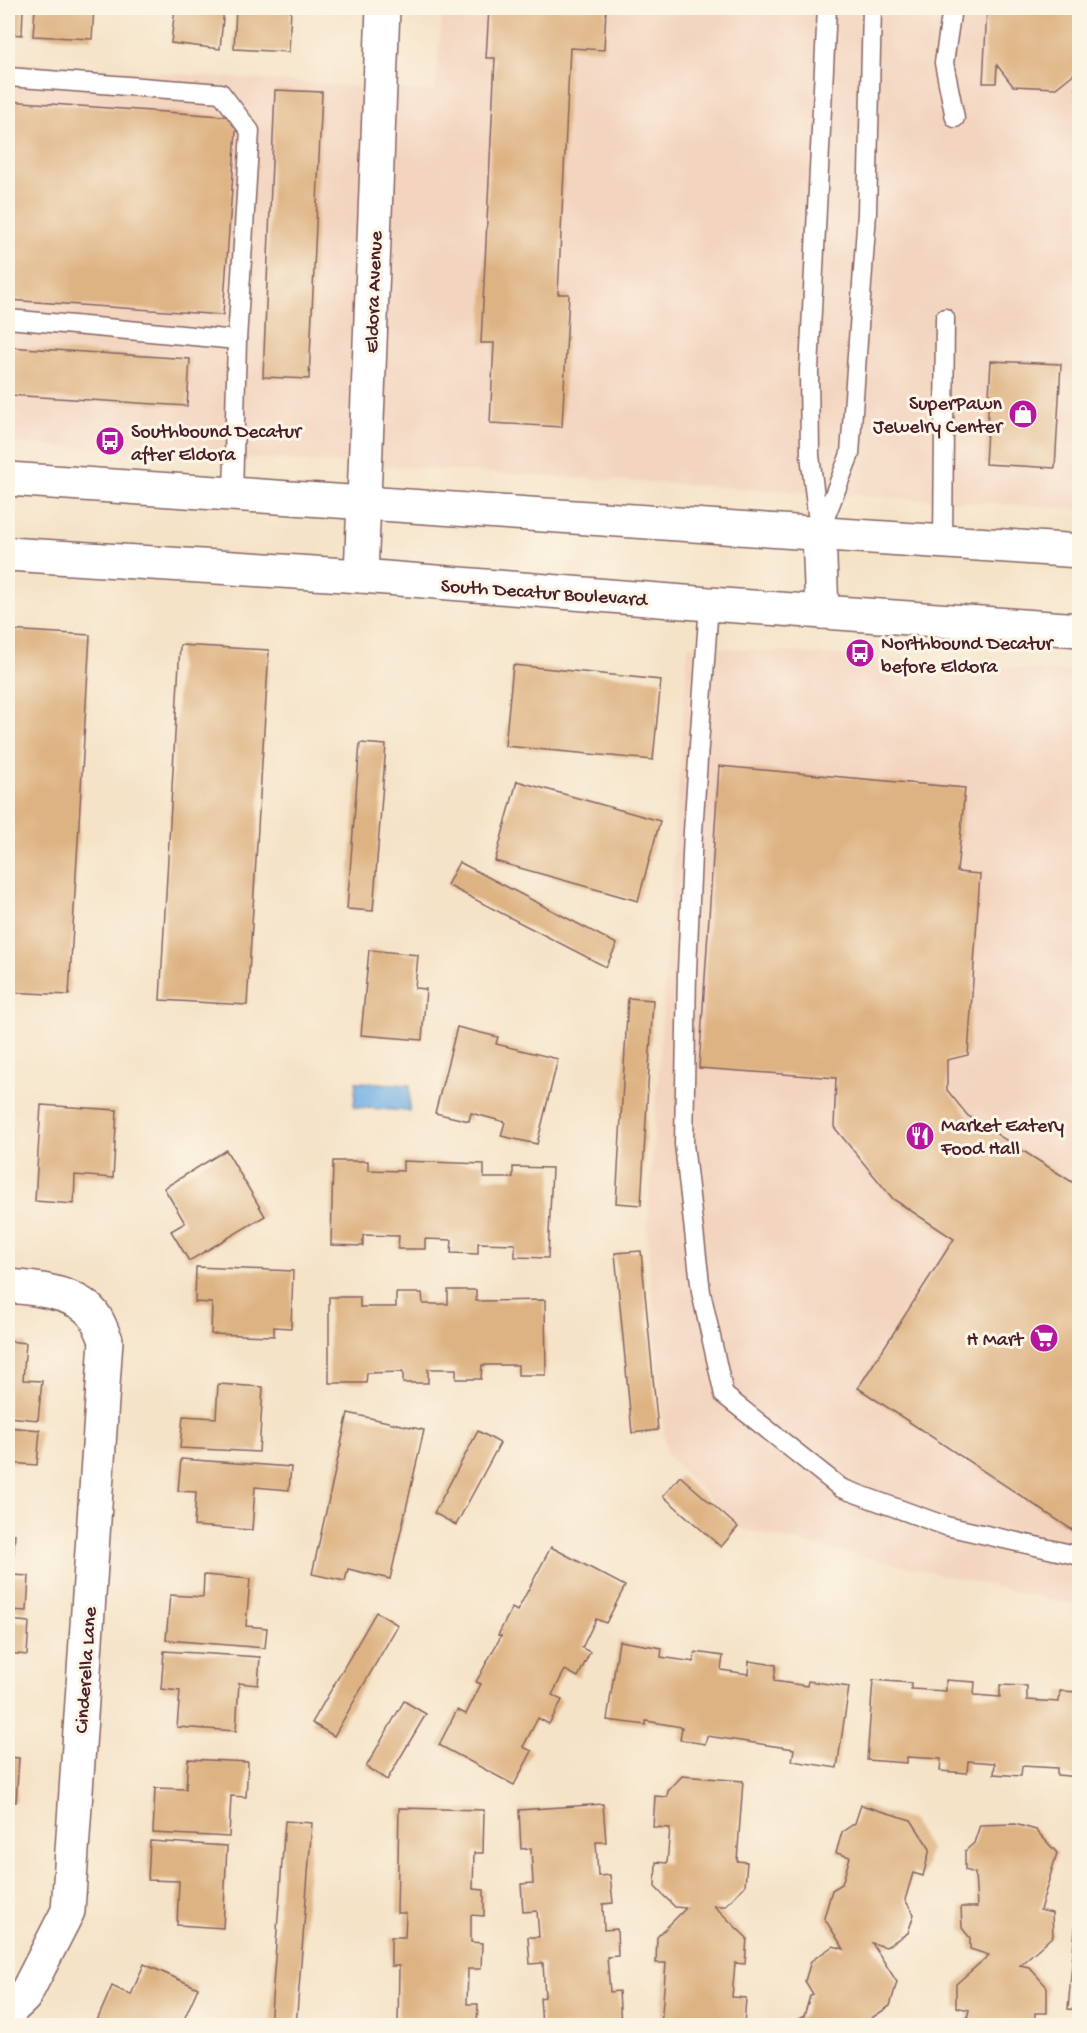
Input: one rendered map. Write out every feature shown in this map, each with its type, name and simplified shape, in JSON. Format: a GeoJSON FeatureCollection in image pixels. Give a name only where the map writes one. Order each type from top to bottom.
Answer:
{"type":"FeatureCollection","features":[{"type":"Feature","properties":{"kind":"main road","name":"Eldora Avenue"},"geometry":{"type":"LineString","coordinates":[[361,576],[383,8]]}},
{"type":"Feature","properties":{"kind":"main road"},"geometry":{"type":"LineString","coordinates":[[8,479],[1080,551]]}},
{"type":"Feature","properties":{"kind":"main road"},"geometry":{"type":"LineString","coordinates":[[819,533],[822,612]]}},
{"type":"Feature","properties":{"kind":"main road","name":"South Decatur Boulevard"},"geometry":{"type":"LineString","coordinates":[[8,554],[361,576],[709,604],[1080,630]]}},
{"type":"Feature","properties":{"kind":"main road"},"geometry":{"type":"LineString","coordinates":[[1040,627],[1080,617]]}},
{"type":"Feature","properties":{"kind":"main road","name":"Cinderella Lane"},"geometry":{"type":"LineString","coordinates":[[8,1286],[68,1296],[93,1313],[106,1340],[68,1911],[24,1996],[8,2012]]}},
{"type":"Feature","properties":{"kind":"lane"},"geometry":{"type":"LineString","coordinates":[[819,533],[810,455],[809,370],[827,8]]}},
{"type":"Feature","properties":{"kind":"lane"},"geometry":{"type":"LineString","coordinates":[[819,533],[850,454],[867,213],[872,8]]}},
{"type":"Feature","properties":{"kind":"lane"},"geometry":{"type":"LineString","coordinates":[[952,8],[944,63],[955,118]]}},
{"type":"Feature","properties":{"kind":"lane"},"geometry":{"type":"LineString","coordinates":[[8,77],[221,93],[250,131],[237,340],[233,495]]}},
{"type":"Feature","properties":{"kind":"lane"},"geometry":{"type":"LineString","coordinates":[[943,542],[945,318]]}},
{"type":"Feature","properties":{"kind":"lane"},"geometry":{"type":"LineString","coordinates":[[8,319],[237,340]]}},
{"type":"Feature","properties":{"kind":"lane"},"geometry":{"type":"LineString","coordinates":[[709,604],[693,831],[687,971],[684,1144],[701,1292],[724,1395],[841,1488],[946,1526],[1080,1556]]}},
{"type":"Feature","properties":{"kind":"shaded area"},"geometry":{"type":"Polygon","coordinates":[[[443,8],[1079,8],[1079,509],[8,443],[8,62],[435,92],[443,8]]]}},
{"type":"Feature","properties":{"kind":"shaded area"},"geometry":{"type":"Polygon","coordinates":[[[688,645],[1079,672],[1079,1606],[738,1528],[666,1454],[647,1235],[688,645]]]}},
{"type":"Feature","properties":{"kind":"water"},"geometry":{"type":"Polygon","coordinates":[[[356,1082],[410,1085],[409,1111],[354,1107],[356,1082]]]}},
{"type":"Feature","properties":{"kind":"building"},"geometry":{"type":"Polygon","coordinates":[[[8,8],[23,8],[22,35],[8,34],[8,8]]]}},
{"type":"Feature","properties":{"kind":"building"},"geometry":{"type":"Polygon","coordinates":[[[35,8],[94,8],[92,39],[33,36],[35,8]]]}},
{"type":"Feature","properties":{"kind":"building"},"geometry":{"type":"Polygon","coordinates":[[[175,8],[224,8],[220,49],[171,43],[175,8]]]}},
{"type":"Feature","properties":{"kind":"building"},"geometry":{"type":"Polygon","coordinates":[[[236,8],[291,8],[289,52],[234,49],[236,8]]]}},
{"type":"Feature","properties":{"kind":"building"},"geometry":{"type":"Polygon","coordinates":[[[489,8],[606,8],[604,50],[570,48],[558,294],[569,294],[562,427],[490,423],[494,343],[481,343],[495,58],[486,58],[489,8]]]}},
{"type":"Feature","properties":{"kind":"building"},"geometry":{"type":"Polygon","coordinates":[[[987,8],[1080,8],[1080,89],[1076,89],[1076,72],[1056,88],[1013,86],[997,65],[996,83],[983,83],[987,8]]]}},
{"type":"Feature","properties":{"kind":"building"},"geometry":{"type":"Polygon","coordinates":[[[275,90],[322,92],[309,379],[263,377],[275,90]]]}},
{"type":"Feature","properties":{"kind":"building"},"geometry":{"type":"Polygon","coordinates":[[[8,101],[237,117],[223,315],[8,300],[8,101]]]}},
{"type":"Feature","properties":{"kind":"building"},"geometry":{"type":"Polygon","coordinates":[[[8,347],[190,359],[187,406],[8,395],[8,347]]]}},
{"type":"Feature","properties":{"kind":"building","name":"SuperPawn Jewelry Center"},"geometry":{"type":"Polygon","coordinates":[[[991,361],[1061,364],[1055,468],[985,464],[991,361]]]}},
{"type":"Feature","properties":{"kind":"building"},"geometry":{"type":"Polygon","coordinates":[[[8,630],[90,635],[69,995],[8,992],[8,630]]]}},
{"type":"Feature","properties":{"kind":"building"},"geometry":{"type":"Polygon","coordinates":[[[180,645],[269,650],[247,1005],[160,1000],[180,645]]]}},
{"type":"Feature","properties":{"kind":"building"},"geometry":{"type":"Polygon","coordinates":[[[513,665],[661,680],[653,760],[505,746],[513,665]]]}},
{"type":"Feature","properties":{"kind":"building"},"geometry":{"type":"Polygon","coordinates":[[[360,743],[386,745],[373,911],[347,909],[360,743]]]}},
{"type":"Feature","properties":{"kind":"building"},"geometry":{"type":"Polygon","coordinates":[[[719,766],[965,788],[957,872],[980,874],[968,1055],[947,1060],[947,1090],[968,1116],[1080,1187],[1080,1535],[858,1388],[954,1239],[893,1199],[834,1127],[836,1078],[699,1068],[719,766]]]}},
{"type":"Feature","properties":{"kind":"building"},"geometry":{"type":"Polygon","coordinates":[[[517,781],[660,821],[638,901],[495,861],[517,781]]]}},
{"type":"Feature","properties":{"kind":"building"},"geometry":{"type":"Polygon","coordinates":[[[459,862],[617,944],[606,967],[447,885],[459,862]]]}},
{"type":"Feature","properties":{"kind":"building"},"geometry":{"type":"Polygon","coordinates":[[[369,950],[418,955],[415,988],[426,989],[422,1040],[361,1035],[369,950]]]}},
{"type":"Feature","properties":{"kind":"building"},"geometry":{"type":"Polygon","coordinates":[[[628,998],[653,1000],[641,1205],[616,1203],[628,998]]]}},
{"type":"Feature","properties":{"kind":"building"},"geometry":{"type":"Polygon","coordinates":[[[457,1027],[498,1037],[496,1044],[558,1059],[537,1144],[501,1136],[505,1122],[471,1113],[469,1121],[435,1113],[457,1027]]]}},
{"type":"Feature","properties":{"kind":"building"},"geometry":{"type":"Polygon","coordinates":[[[41,1105],[117,1110],[113,1178],[75,1175],[74,1204],[35,1201],[41,1105]]]}},
{"type":"Feature","properties":{"kind":"building"},"geometry":{"type":"Polygon","coordinates":[[[8,1126],[12,1127],[9,1158],[8,1158],[8,1126]]]}},
{"type":"Feature","properties":{"kind":"building"},"geometry":{"type":"Polygon","coordinates":[[[226,1150],[265,1216],[189,1261],[171,1231],[185,1223],[164,1188],[226,1150]]]}},
{"type":"Feature","properties":{"kind":"building"},"geometry":{"type":"Polygon","coordinates":[[[333,1161],[368,1161],[368,1170],[403,1171],[403,1161],[484,1164],[484,1178],[513,1178],[513,1167],[552,1168],[548,1258],[515,1257],[515,1244],[478,1243],[478,1254],[451,1253],[452,1240],[425,1239],[425,1249],[398,1249],[399,1236],[363,1235],[363,1246],[331,1245],[333,1161]]]}},
{"type":"Feature","properties":{"kind":"building"},"geometry":{"type":"Polygon","coordinates":[[[641,1251],[658,1430],[632,1433],[615,1253],[641,1251]]]}},
{"type":"Feature","properties":{"kind":"building"},"geometry":{"type":"Polygon","coordinates":[[[196,1267],[293,1271],[291,1328],[274,1327],[274,1336],[211,1334],[212,1303],[195,1302],[196,1267]]]}},
{"type":"Feature","properties":{"kind":"building"},"geometry":{"type":"Polygon","coordinates":[[[448,1290],[476,1290],[476,1301],[545,1300],[546,1375],[518,1375],[518,1365],[482,1365],[481,1379],[456,1379],[456,1369],[428,1369],[428,1383],[403,1383],[403,1372],[367,1373],[366,1383],[329,1383],[329,1297],[360,1297],[360,1307],[396,1307],[396,1293],[422,1293],[423,1304],[448,1304],[448,1290]]]}},
{"type":"Feature","properties":{"kind":"building"},"geometry":{"type":"Polygon","coordinates":[[[8,1341],[26,1343],[23,1380],[42,1381],[38,1420],[8,1417],[8,1341]]]}},
{"type":"Feature","properties":{"kind":"building"},"geometry":{"type":"Polygon","coordinates":[[[218,1384],[263,1387],[259,1452],[180,1448],[183,1416],[216,1418],[218,1384]]]}},
{"type":"Feature","properties":{"kind":"building"},"geometry":{"type":"Polygon","coordinates":[[[348,1413],[424,1430],[390,1579],[348,1569],[345,1581],[312,1574],[348,1413]]]}},
{"type":"Feature","properties":{"kind":"building"},"geometry":{"type":"Polygon","coordinates":[[[8,1427],[40,1430],[37,1465],[8,1463],[8,1427]]]}},
{"type":"Feature","properties":{"kind":"building"},"geometry":{"type":"Polygon","coordinates":[[[478,1431],[500,1443],[456,1525],[434,1513],[478,1431]]]}},
{"type":"Feature","properties":{"kind":"building"},"geometry":{"type":"Polygon","coordinates":[[[181,1459],[291,1467],[289,1490],[255,1487],[252,1530],[194,1526],[196,1492],[178,1491],[181,1459]]]}},
{"type":"Feature","properties":{"kind":"building"},"geometry":{"type":"Polygon","coordinates":[[[680,1476],[738,1527],[721,1547],[663,1496],[680,1476]]]}},
{"type":"Feature","properties":{"kind":"building"},"geometry":{"type":"Polygon","coordinates":[[[8,1534],[15,1534],[12,1575],[29,1576],[27,1611],[8,1610],[8,1534]]]}},
{"type":"Feature","properties":{"kind":"building"},"geometry":{"type":"Polygon","coordinates":[[[551,1547],[625,1586],[606,1623],[596,1619],[582,1648],[590,1652],[578,1677],[565,1670],[552,1695],[562,1700],[549,1724],[538,1718],[523,1747],[532,1751],[514,1785],[439,1745],[457,1710],[466,1714],[481,1684],[476,1682],[501,1636],[498,1635],[512,1608],[517,1611],[551,1547]]]}},
{"type":"Feature","properties":{"kind":"building"},"geometry":{"type":"Polygon","coordinates":[[[204,1575],[250,1579],[246,1626],[267,1628],[265,1648],[166,1640],[170,1595],[203,1597],[204,1575]]]}},
{"type":"Feature","properties":{"kind":"building"},"geometry":{"type":"Polygon","coordinates":[[[376,1612],[398,1625],[334,1736],[312,1723],[376,1612]]]}},
{"type":"Feature","properties":{"kind":"building"},"geometry":{"type":"Polygon","coordinates":[[[8,1620],[29,1622],[27,1655],[8,1653],[8,1620]]]}},
{"type":"Feature","properties":{"kind":"building"},"geometry":{"type":"Polygon","coordinates":[[[619,1641],[662,1648],[661,1657],[694,1662],[695,1652],[723,1656],[721,1670],[748,1674],[749,1661],[776,1665],[774,1681],[807,1686],[808,1681],[849,1687],[837,1768],[792,1761],[794,1749],[707,1736],[705,1744],[680,1740],[682,1727],[646,1721],[646,1725],[607,1720],[619,1641]]]}},
{"type":"Feature","properties":{"kind":"building"},"geometry":{"type":"Polygon","coordinates":[[[164,1651],[260,1657],[258,1685],[239,1683],[236,1731],[177,1727],[180,1691],[161,1689],[164,1651]]]}},
{"type":"Feature","properties":{"kind":"building"},"geometry":{"type":"Polygon","coordinates":[[[873,1680],[911,1683],[911,1689],[946,1691],[946,1680],[975,1682],[974,1695],[1000,1697],[1000,1685],[1027,1686],[1027,1700],[1059,1702],[1060,1691],[1080,1692],[1080,1777],[1057,1775],[1057,1768],[1022,1766],[1021,1776],[994,1774],[995,1763],[968,1761],[967,1773],[940,1771],[941,1759],[907,1757],[907,1763],[867,1760],[873,1680]]]}},
{"type":"Feature","properties":{"kind":"building"},"geometry":{"type":"Polygon","coordinates":[[[404,1701],[426,1714],[387,1780],[366,1767],[404,1701]]]}},
{"type":"Feature","properties":{"kind":"building"},"geometry":{"type":"Polygon","coordinates":[[[8,1757],[19,1758],[16,1802],[8,1802],[8,1757]]]}},
{"type":"Feature","properties":{"kind":"building"},"geometry":{"type":"Polygon","coordinates":[[[188,1759],[248,1762],[246,1797],[231,1796],[229,1837],[153,1833],[155,1788],[186,1789],[188,1759]]]}},
{"type":"Feature","properties":{"kind":"building"},"geometry":{"type":"Polygon","coordinates":[[[682,1776],[743,1781],[737,1861],[747,1862],[745,1886],[725,1906],[714,1906],[747,1938],[745,1964],[735,1963],[732,1997],[746,1998],[744,2026],[661,2026],[666,1963],[656,1963],[657,1937],[686,1908],[675,1907],[655,1887],[656,1862],[667,1863],[670,1828],[653,1827],[655,1796],[667,1797],[668,1791],[682,1776]]]}},
{"type":"Feature","properties":{"kind":"building"},"geometry":{"type":"Polygon","coordinates":[[[603,1804],[606,1842],[596,1842],[598,1876],[610,1875],[613,1903],[603,1904],[604,1930],[617,1929],[618,1956],[607,1957],[610,1992],[619,1991],[621,2026],[542,2026],[540,1998],[545,1997],[543,1963],[530,1964],[528,1937],[539,1937],[537,1911],[523,1912],[521,1884],[533,1883],[531,1848],[521,1849],[519,1810],[603,1804]]]}},
{"type":"Feature","properties":{"kind":"building"},"geometry":{"type":"Polygon","coordinates":[[[861,1805],[911,1820],[930,1849],[923,1876],[913,1873],[905,1900],[914,1914],[908,1933],[886,1947],[872,1943],[897,1982],[890,2006],[864,2023],[866,2026],[796,2026],[798,2019],[804,2016],[810,1996],[813,1994],[805,1981],[811,1961],[833,1946],[844,1949],[824,1918],[832,1890],[842,1884],[850,1857],[836,1853],[842,1832],[855,1823],[861,1805]]]}},
{"type":"Feature","properties":{"kind":"building"},"geometry":{"type":"Polygon","coordinates":[[[399,1808],[484,1810],[483,1853],[474,1853],[473,1889],[484,1890],[484,1916],[471,1915],[471,1942],[482,1943],[481,1969],[468,1969],[467,2004],[478,2004],[477,2026],[398,2026],[399,1966],[391,1966],[391,1937],[405,1937],[406,1913],[397,1913],[399,1808]]]}},
{"type":"Feature","properties":{"kind":"building"},"geometry":{"type":"Polygon","coordinates":[[[285,1821],[312,1823],[296,2026],[270,2026],[285,1821]]]}},
{"type":"Feature","properties":{"kind":"building"},"geometry":{"type":"Polygon","coordinates":[[[1015,1824],[1036,1830],[1057,1853],[1040,1910],[1052,1913],[1053,1936],[1020,1965],[1029,1967],[1047,1987],[1047,2013],[1035,2013],[1035,2026],[965,2026],[969,2010],[956,2007],[956,1984],[989,1955],[970,1949],[970,1938],[962,1928],[961,1907],[977,1907],[975,1873],[965,1870],[965,1851],[974,1843],[980,1825],[1015,1824]]]}},
{"type":"Feature","properties":{"kind":"building"},"geometry":{"type":"Polygon","coordinates":[[[150,1841],[227,1846],[223,1928],[177,1925],[179,1881],[148,1880],[150,1841]]]}},
{"type":"Feature","properties":{"kind":"building"},"geometry":{"type":"Polygon","coordinates":[[[1078,1896],[1080,1896],[1080,2010],[1068,2009],[1078,1896]]]}},
{"type":"Feature","properties":{"kind":"building"},"geometry":{"type":"Polygon","coordinates":[[[144,1964],[198,1988],[181,2026],[101,2026],[96,2023],[112,1986],[131,1995],[144,1964]]]}},
{"type":"Feature","properties":{"kind":"place","name":"SuperPawn Jewelry Center"},"geometry":{"type":"Point","coordinates":[1023,414]}},
{"type":"Feature","properties":{"kind":"place","name":"Southbound Decatur after Eldora"},"geometry":{"type":"Point","coordinates":[110,441]}},
{"type":"Feature","properties":{"kind":"place","name":"Northbound Decatur before Eldora"},"geometry":{"type":"Point","coordinates":[860,653]}},
{"type":"Feature","properties":{"kind":"place","name":"Market Eatery Food Hall"},"geometry":{"type":"Point","coordinates":[920,1136]}},
{"type":"Feature","properties":{"kind":"place","name":"H Mart"},"geometry":{"type":"Point","coordinates":[1044,1338]}}]}
